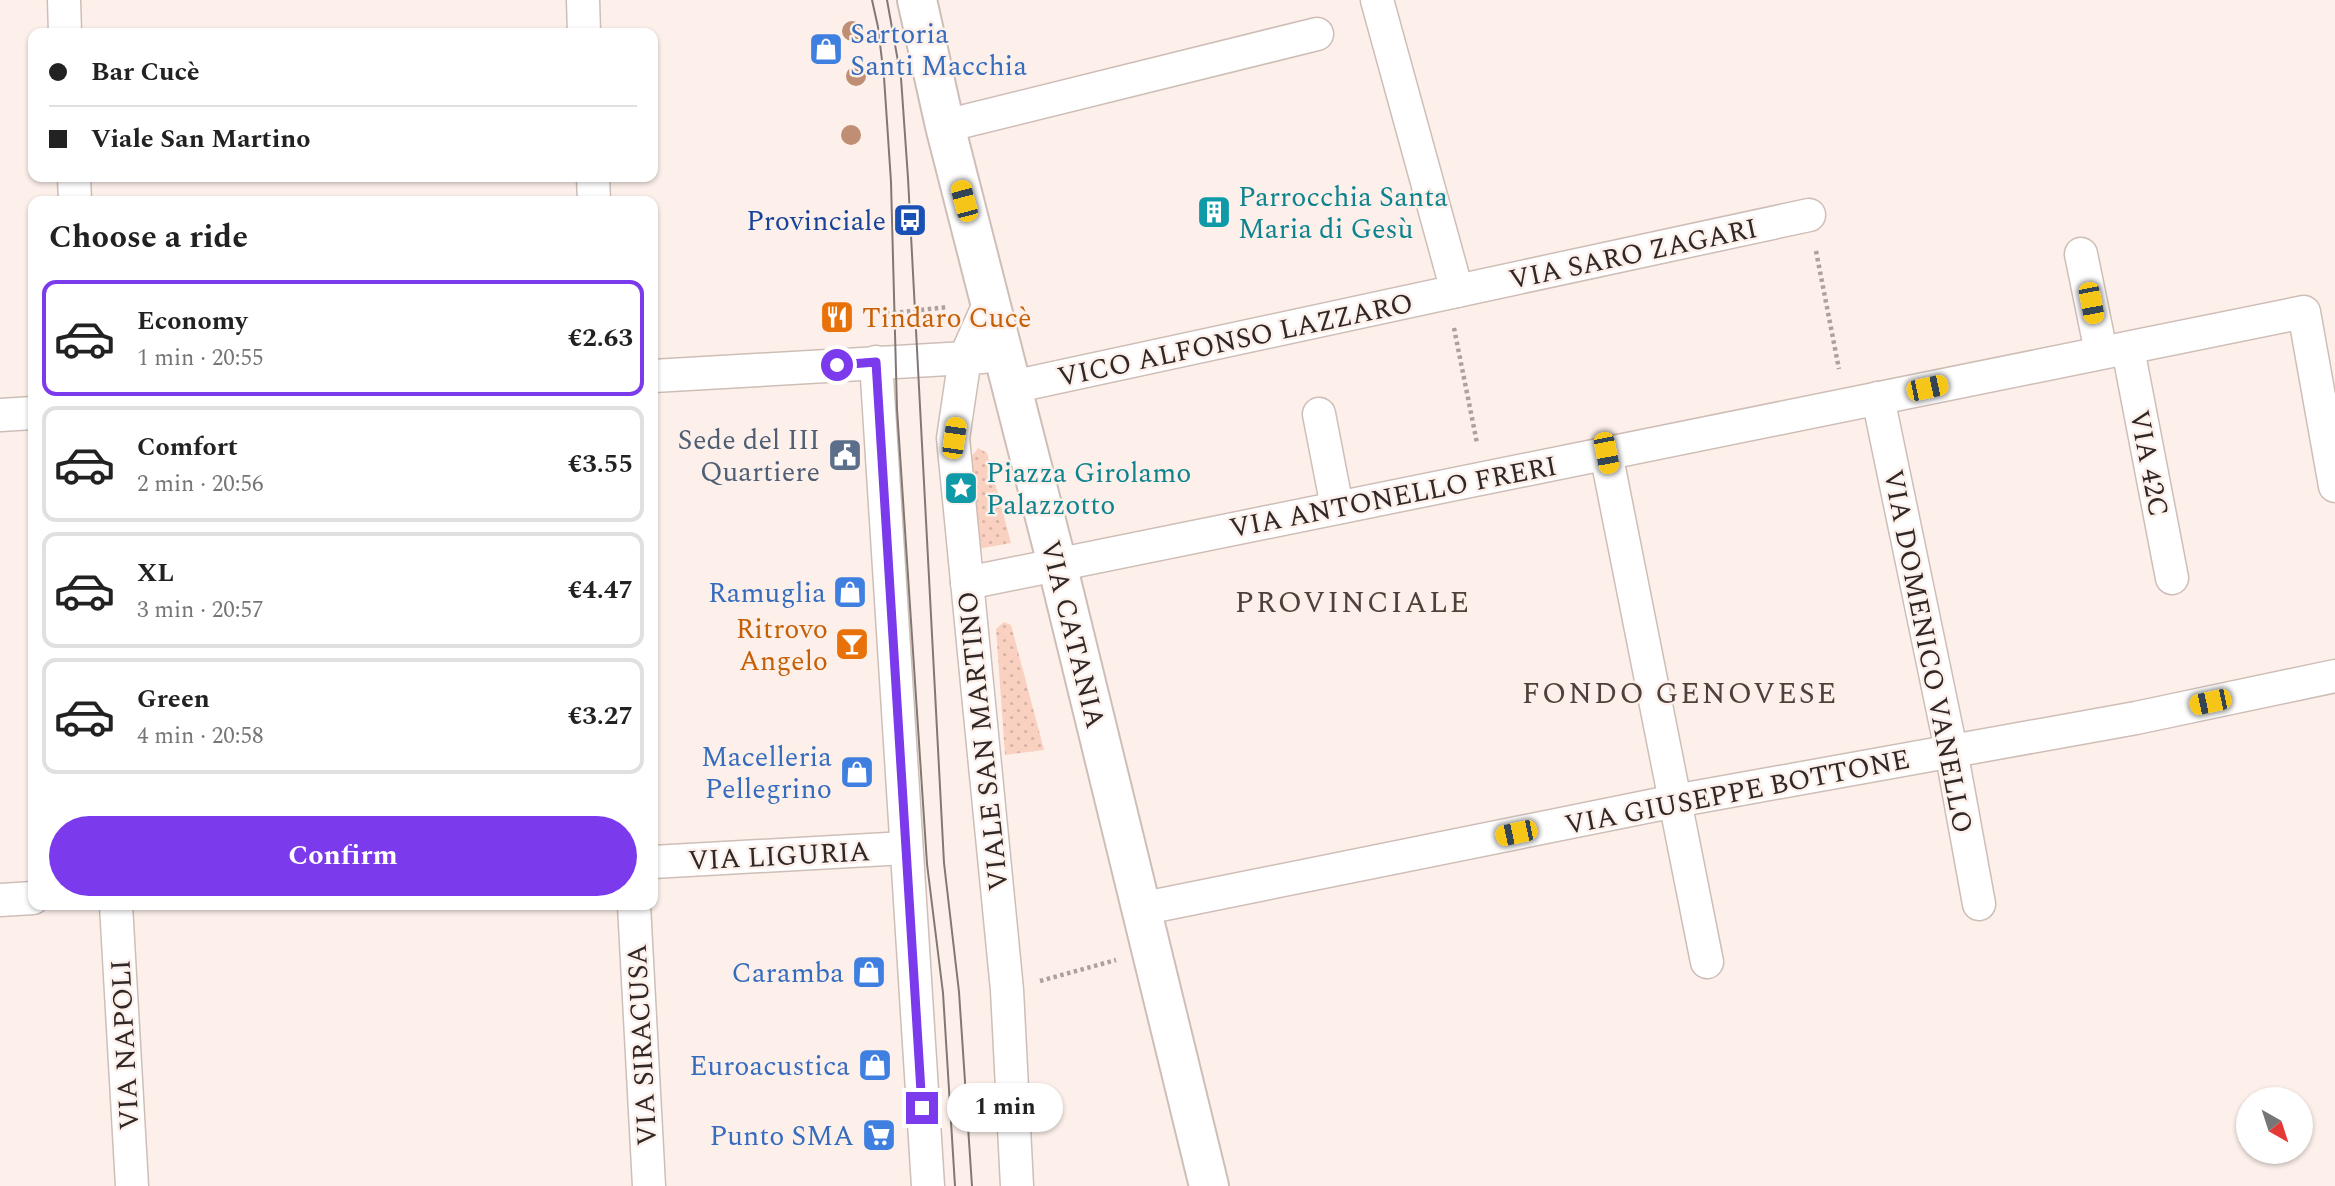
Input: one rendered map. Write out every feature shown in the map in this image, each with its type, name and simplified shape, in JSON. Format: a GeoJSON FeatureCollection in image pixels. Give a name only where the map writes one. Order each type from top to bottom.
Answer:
{"type":"FeatureCollection","features":[{"type":"Feature","properties":{"kind":"main road","name":"VIA CATANIA"},"geometry":{"type":"LineString","coordinates":[[917,0],[945,126],[1058,564],[1209,1186]]}},
{"type":"Feature","properties":{"kind":"street"},"geometry":{"type":"LineString","coordinates":[[64,0],[65,28]]}},
{"type":"Feature","properties":{"kind":"street"},"geometry":{"type":"LineString","coordinates":[[583,0],[584,28]]}},
{"type":"Feature","properties":{"kind":"street"},"geometry":{"type":"LineString","coordinates":[[1377,0],[1457,291]]}},
{"type":"Feature","properties":{"kind":"street"},"geometry":{"type":"LineString","coordinates":[[945,126],[1317,34]]}},
{"type":"Feature","properties":{"kind":"street","name":"VIA SARO ZAGARI"},"geometry":{"type":"LineString","coordinates":[[1457,291],[1809,215]]}},
{"type":"Feature","properties":{"kind":"street","name":"VIA 42C"},"geometry":{"type":"LineString","coordinates":[[2081,254],[2115,351],[2172,578]]}},
{"type":"Feature","properties":{"kind":"street","name":"VICO ALFONSO LAZZARO"},"geometry":{"type":"LineString","coordinates":[[658,376],[965,358],[1008,371],[1457,291]]}},
{"type":"Feature","properties":{"kind":"street","name":"VIALE SAN MARTINO"},"geometry":{"type":"LineString","coordinates":[[990,302],[965,358],[954,438],[1007,990],[1017,1186]]}},
{"type":"Feature","properties":{"kind":"street","name":"VIA ANTONELLO FRERI"},"geometry":{"type":"LineString","coordinates":[[967,583],[2304,312],[2335,486]]}},
{"type":"Feature","properties":{"kind":"street"},"geometry":{"type":"LineString","coordinates":[[876,362],[928,1186]]}},
{"type":"Feature","properties":{"kind":"street","name":"VIA DOMENICO VANELLO"},"geometry":{"type":"LineString","coordinates":[[1878,398],[1951,750],[1979,904]]}},
{"type":"Feature","properties":{"kind":"street"},"geometry":{"type":"LineString","coordinates":[[0,415],[28,413]]}},
{"type":"Feature","properties":{"kind":"street"},"geometry":{"type":"LineString","coordinates":[[1318,414],[1337,508]]}},
{"type":"Feature","properties":{"kind":"street"},"geometry":{"type":"LineString","coordinates":[[1606,453],[1707,962]]}},
{"type":"Feature","properties":{"kind":"street","name":"VIA GIUSEPPE BOTTONE"},"geometry":{"type":"LineString","coordinates":[[1140,909],[1675,801],[2136,718],[2335,676]]}},
{"type":"Feature","properties":{"kind":"street","name":"VIA LIGURIA"},"geometry":{"type":"LineString","coordinates":[[658,862],[905,848]]}},
{"type":"Feature","properties":{"kind":"street"},"geometry":{"type":"LineString","coordinates":[[0,900],[28,898]]}},
{"type":"Feature","properties":{"kind":"street","name":"VIA NAPOLI"},"geometry":{"type":"LineString","coordinates":[[116,910],[132,1186]]}},
{"type":"Feature","properties":{"kind":"street","name":"VIA SIRACUSA"},"geometry":{"type":"LineString","coordinates":[[634,910],[649,1186]]}},
{"type":"Feature","properties":{"kind":"path"},"geometry":{"type":"LineString","coordinates":[[1809,215],[1846,404]]}},
{"type":"Feature","properties":{"kind":"path"},"geometry":{"type":"LineString","coordinates":[[884,309],[884,314],[990,302]]}},
{"type":"Feature","properties":{"kind":"path"},"geometry":{"type":"LineString","coordinates":[[1453,325],[1484,478]]}},
{"type":"Feature","properties":{"kind":"path"},"geometry":{"type":"LineString","coordinates":[[1067,974],[1150,951]]}},
{"type":"Feature","properties":{"kind":"shaded area"},"geometry":{"type":"Polygon","coordinates":[[[978,448],[987,453],[1011,543],[978,549],[971,457],[978,448]]]}},
{"type":"Feature","properties":{"kind":"shaded area"},"geometry":{"type":"Polygon","coordinates":[[[1004,622],[1011,625],[1044,750],[1005,755],[996,629],[1004,622]]]}},
{"type":"Feature","properties":{"kind":"tram line"},"geometry":{"type":"LineString","coordinates":[[872,0],[884,77],[891,182],[897,409],[927,864],[943,993],[955,1186]]}},
{"type":"Feature","properties":{"kind":"tram line"},"geometry":{"type":"LineString","coordinates":[[887,0],[901,78],[944,863],[959,992],[972,1186]]}},
{"type":"Feature","properties":{"kind":"place","name":"Sartoria Santi Macchia"},"geometry":{"type":"Point","coordinates":[826,49]}},
{"type":"Feature","properties":{"kind":"place","name":"Parrocchia Santa Maria di Gesù"},"geometry":{"type":"Point","coordinates":[1214,212]}},
{"type":"Feature","properties":{"kind":"place","name":"Provinciale"},"geometry":{"type":"Point","coordinates":[910,220]}},
{"type":"Feature","properties":{"kind":"place","name":"Tindaro Cucè"},"geometry":{"type":"Point","coordinates":[837,317]}},
{"type":"Feature","properties":{"kind":"place","name":"Sede del III Quartiere"},"geometry":{"type":"Point","coordinates":[845,455]}},
{"type":"Feature","properties":{"kind":"place","name":"Piazza Girolamo Palazzotto"},"geometry":{"type":"Point","coordinates":[961,488]}},
{"type":"Feature","properties":{"kind":"place","name":"Ramuglia"},"geometry":{"type":"Point","coordinates":[850,592]}},
{"type":"Feature","properties":{"kind":"place","name":"Ritrovo Angelo"},"geometry":{"type":"Point","coordinates":[852,644]}},
{"type":"Feature","properties":{"kind":"place","name":"Macelleria Pellegrino"},"geometry":{"type":"Point","coordinates":[857,772]}},
{"type":"Feature","properties":{"kind":"place","name":"Caramba"},"geometry":{"type":"Point","coordinates":[869,972]}},
{"type":"Feature","properties":{"kind":"place","name":"Euroacustica"},"geometry":{"type":"Point","coordinates":[875,1065]}},
{"type":"Feature","properties":{"kind":"place","name":"Punto SMA"},"geometry":{"type":"Point","coordinates":[879,1135]}},
{"type":"Feature","properties":{"kind":"district","name":"PROVINCIALE"},"geometry":{"type":"Point","coordinates":[1353,602]}},
{"type":"Feature","properties":{"kind":"district","name":"FONDO GENOVESE"},"geometry":{"type":"Point","coordinates":[1680,693]}},
{"type":"Feature","properties":{"kind":"route"},"geometry":{"type":"LineString","coordinates":[[837,365],[876,362],[922,1108]]}}]}
